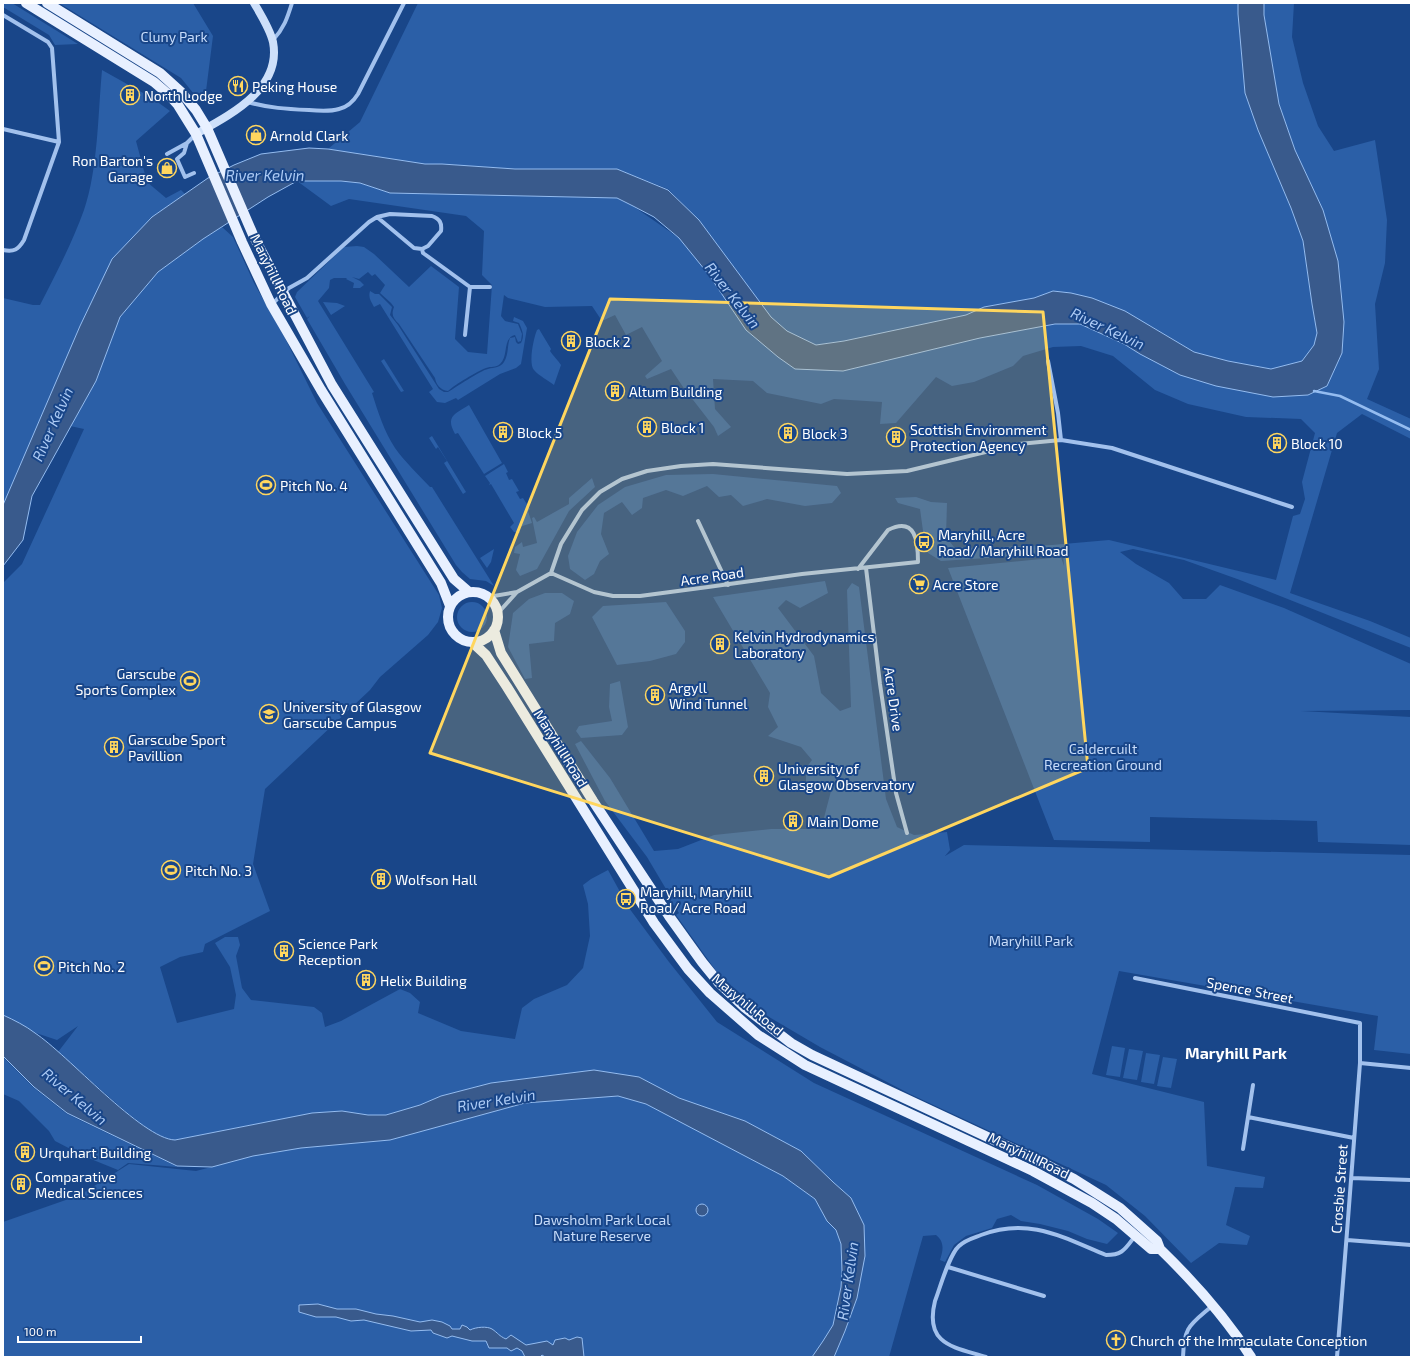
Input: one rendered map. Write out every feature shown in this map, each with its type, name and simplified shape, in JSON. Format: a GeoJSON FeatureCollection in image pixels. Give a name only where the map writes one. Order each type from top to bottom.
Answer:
{"type":"FeatureCollection","features":[{"type":"Feature","properties":{"kind":"main road","name":"Maryhill Road"},"geometry":{"type":"LineString","coordinates":[[26,3],[154,82],[178,105],[196,134],[242,242],[271,304],[321,390],[441,583],[450,606]]}},
{"type":"Feature","properties":{"kind":"main road","name":"Maryhill Road"},"geometry":{"type":"LineString","coordinates":[[47,3],[160,73],[181,92],[196,110],[207,128],[223,162],[254,237],[332,385],[454,578],[470,592]]}},
{"type":"Feature","properties":{"kind":"main road"},"geometry":{"type":"LineString","coordinates":[[242,242],[254,237]]}},
{"type":"Feature","properties":{"kind":"main road"},"geometry":{"type":"LineString","coordinates":[[470,592],[476,592],[488,597],[493,602],[498,613],[497,625],[494,630],[481,641],[472,642],[458,638],[450,628],[447,617],[450,606],[455,599],[462,594],[470,592]]}},
{"type":"Feature","properties":{"kind":"main road","name":"Maryhill Road"},"geometry":{"type":"LineString","coordinates":[[494,630],[501,653],[593,801],[669,916],[719,983],[744,1007],[791,1043],[834,1066],[1039,1161],[1074,1179],[1120,1208],[1156,1241],[1160,1249],[1212,1306],[1251,1357]]}},
{"type":"Feature","properties":{"kind":"main road","name":"Maryhill Road"},"geometry":{"type":"LineString","coordinates":[[472,642],[486,655],[654,923],[688,969],[710,993],[758,1035],[827,1076],[1034,1171],[1092,1202],[1116,1219],[1151,1249],[1160,1249]]}},
{"type":"Feature","properties":{"kind":"main road"},"geometry":{"type":"LineString","coordinates":[[908,1113],[913,1102]]}},
{"type":"Feature","properties":{"kind":"street"},"geometry":{"type":"LineString","coordinates":[[167,154],[187,143],[196,134],[228,116],[248,102],[258,92],[271,68],[274,53],[273,40],[254,3]]}},
{"type":"Feature","properties":{"kind":"street"},"geometry":{"type":"LineString","coordinates":[[273,40],[280,33],[286,22],[292,3]]}},
{"type":"Feature","properties":{"kind":"street"},"geometry":{"type":"LineString","coordinates":[[248,102],[273,108],[332,111],[345,107],[353,102],[404,3]]}},
{"type":"Feature","properties":{"kind":"street"},"geometry":{"type":"LineString","coordinates":[[3,15],[48,42],[52,48],[59,142],[24,240],[19,249],[13,252],[3,250]]}},
{"type":"Feature","properties":{"kind":"street"},"geometry":{"type":"LineString","coordinates":[[3,129],[59,142]]}},
{"type":"Feature","properties":{"kind":"street"},"geometry":{"type":"LineString","coordinates":[[187,143],[184,153],[178,159],[185,177],[194,174]]}},
{"type":"Feature","properties":{"kind":"street"},"geometry":{"type":"LineString","coordinates":[[271,304],[284,292],[307,278],[369,222],[377,217],[390,214],[432,216],[438,218],[441,231],[428,246],[422,249],[414,248],[377,217]]}},
{"type":"Feature","properties":{"kind":"street"},"geometry":{"type":"LineString","coordinates":[[422,249],[423,253],[470,287],[490,287]]}},
{"type":"Feature","properties":{"kind":"street"},"geometry":{"type":"LineString","coordinates":[[466,335],[470,287]]}},
{"type":"Feature","properties":{"kind":"street"},"geometry":{"type":"LineString","coordinates":[[1048,361],[1058,413],[1061,440]]}},
{"type":"Feature","properties":{"kind":"street"},"geometry":{"type":"LineString","coordinates":[[488,597],[517,592],[551,574],[561,544],[582,510],[600,492],[622,479],[647,471],[681,466],[713,464],[864,474],[907,471],[1019,444],[1061,440],[1112,448],[1292,507]]}},
{"type":"Feature","properties":{"kind":"street"},"geometry":{"type":"LineString","coordinates":[[698,520],[728,585]]}},
{"type":"Feature","properties":{"kind":"street","name":"Acre Road"},"geometry":{"type":"LineString","coordinates":[[551,574],[594,592],[613,596],[655,594],[802,574],[918,562],[917,539],[907,528],[894,527],[884,534],[858,568]]}},
{"type":"Feature","properties":{"kind":"street","name":"Acre Drive"},"geometry":{"type":"LineString","coordinates":[[866,568],[880,684],[896,793],[907,833]]}},
{"type":"Feature","properties":{"kind":"street"},"geometry":{"type":"LineString","coordinates":[[498,613],[517,592]]}},
{"type":"Feature","properties":{"kind":"street","name":"Spence Street"},"geometry":{"type":"LineString","coordinates":[[1135,978],[1360,1023]]}},
{"type":"Feature","properties":{"kind":"street","name":"Crosbie Street"},"geometry":{"type":"LineString","coordinates":[[1337,1357],[1360,1063],[1360,1023]]}},
{"type":"Feature","properties":{"kind":"street"},"geometry":{"type":"LineString","coordinates":[[1360,1063],[1411,1068]]}},
{"type":"Feature","properties":{"kind":"street"},"geometry":{"type":"LineString","coordinates":[[1243,1149],[1253,1085]]}},
{"type":"Feature","properties":{"kind":"street"},"geometry":{"type":"LineString","coordinates":[[1248,1117],[1354,1138]]}},
{"type":"Feature","properties":{"kind":"street"},"geometry":{"type":"LineString","coordinates":[[1351,1178],[1411,1180]]}},
{"type":"Feature","properties":{"kind":"street"},"geometry":{"type":"LineString","coordinates":[[986,1357],[950,1347],[939,1338],[934,1326],[933,1309],[935,1301],[954,1253],[959,1246],[972,1238],[987,1232],[1007,1228],[1023,1227],[1042,1230],[1106,1255],[1117,1255],[1126,1249],[1143,1228]]}},
{"type":"Feature","properties":{"kind":"street"},"geometry":{"type":"LineString","coordinates":[[1347,1240],[1411,1245]]}},
{"type":"Feature","properties":{"kind":"street"},"geometry":{"type":"LineString","coordinates":[[948,1267],[1044,1296]]}},
{"type":"Feature","properties":{"kind":"street"},"geometry":{"type":"LineString","coordinates":[[1183,1357],[1184,1341],[1188,1330],[1212,1306]]}},
{"type":"Feature","properties":{"kind":"highlighted area"},"geometry":{"type":"Polygon","coordinates":[[[610,299],[1043,312],[1088,768],[829,877],[430,753],[610,299]]]}},
{"type":"Feature","properties":{"kind":"green space"},"geometry":{"type":"Polygon","coordinates":[[[3,3],[12,3],[78,44],[55,45],[49,35],[3,7],[3,3]]]}},
{"type":"Feature","properties":{"kind":"green space","name":"Cluny Park"},"geometry":{"type":"Polygon","coordinates":[[[59,3],[193,3],[213,36],[206,91],[198,99],[181,78],[59,3]]]}},
{"type":"Feature","properties":{"kind":"green space"},"geometry":{"type":"Polygon","coordinates":[[[418,3],[1238,3],[1245,93],[1258,130],[1291,208],[1303,241],[1317,333],[1314,345],[1302,361],[1272,369],[1228,361],[1194,352],[1151,326],[1053,291],[1034,298],[984,307],[966,315],[844,341],[816,345],[787,331],[771,317],[699,220],[668,189],[617,169],[515,169],[425,164],[328,149],[360,122],[418,3]]]}},
{"type":"Feature","properties":{"kind":"green space","name":"Caldercuilt Recreation Ground"},"geometry":{"type":"Polygon","coordinates":[[[1264,3],[1294,3],[1292,37],[1303,83],[1318,126],[1334,151],[1375,140],[1387,220],[1385,263],[1375,304],[1379,369],[1367,399],[1411,419],[1411,439],[1362,414],[1337,433],[1290,593],[1370,621],[1411,638],[1411,648],[1240,580],[1184,560],[1133,549],[1120,552],[1136,564],[1169,583],[1183,599],[1206,599],[1220,585],[1284,608],[1411,664],[1411,710],[1301,711],[1411,717],[1411,845],[1318,842],[1317,821],[1150,817],[1150,842],[1054,840],[948,568],[1061,557],[1064,566],[1063,553],[941,561],[928,553],[920,509],[898,503],[895,498],[916,497],[931,502],[947,503],[946,537],[954,547],[977,548],[1052,545],[1109,540],[1276,580],[1293,516],[1300,514],[1305,499],[1302,482],[1315,433],[1301,419],[1246,417],[1188,404],[1155,390],[1113,356],[1081,346],[1053,347],[1023,356],[1013,366],[974,382],[952,386],[936,377],[896,423],[880,424],[882,402],[834,399],[821,404],[767,393],[753,381],[713,379],[715,409],[731,427],[718,436],[714,427],[671,369],[647,379],[645,376],[662,361],[642,327],[626,335],[615,315],[602,321],[592,306],[545,307],[508,298],[504,295],[501,316],[505,321],[518,324],[522,334],[521,341],[518,342],[515,335],[511,337],[507,343],[503,361],[500,364],[477,372],[448,391],[441,388],[437,384],[435,378],[394,318],[394,307],[380,293],[385,285],[375,274],[372,276],[368,272],[359,279],[352,277],[364,285],[360,288],[353,288],[354,283],[346,279],[347,278],[334,278],[330,280],[329,288],[318,301],[374,392],[372,393],[384,428],[391,442],[407,463],[430,487],[432,487],[494,586],[486,581],[470,579],[456,565],[345,384],[307,319],[310,316],[307,318],[295,297],[297,292],[344,247],[364,247],[374,254],[409,287],[431,266],[459,287],[455,339],[468,352],[487,354],[492,285],[482,275],[484,231],[466,216],[349,199],[331,206],[297,181],[341,181],[360,183],[390,193],[617,198],[633,206],[679,238],[709,275],[843,371],[980,338],[1055,324],[1080,324],[1124,344],[1140,354],[1327,386],[1333,372],[1295,150],[1279,104],[1264,15],[1264,3]]]}},
{"type":"Feature","properties":{"kind":"green space"},"geometry":{"type":"Polygon","coordinates":[[[102,70],[152,98],[170,111],[136,141],[147,182],[166,198],[181,190],[185,194],[152,217],[54,389],[3,505],[3,298],[33,305],[40,305],[74,234],[84,210],[92,177],[97,141],[102,70]]]}},
{"type":"Feature","properties":{"kind":"green space"},"geometry":{"type":"Polygon","coordinates":[[[222,227],[233,237],[254,283],[285,338],[317,403],[439,595],[442,608],[438,622],[428,635],[380,677],[370,690],[265,789],[253,864],[270,911],[205,944],[203,952],[180,957],[160,967],[177,1023],[234,1009],[236,995],[230,967],[215,943],[225,937],[238,937],[240,945],[236,956],[242,988],[251,1000],[314,1007],[322,1013],[325,1027],[341,1021],[400,989],[410,993],[420,1002],[418,1013],[461,1031],[515,1039],[522,1008],[534,999],[567,985],[583,968],[590,936],[588,904],[583,885],[608,870],[629,908],[669,962],[717,1022],[814,1083],[1037,1185],[1098,1219],[1118,1233],[1107,1244],[1087,1239],[1068,1231],[1021,1221],[1011,1215],[997,1219],[992,1228],[966,1236],[954,1245],[945,1262],[940,1260],[942,1244],[939,1238],[936,1235],[923,1236],[889,1357],[834,1357],[857,1298],[851,1198],[801,1151],[745,1121],[679,1098],[639,1077],[594,1070],[491,1083],[441,1096],[420,1105],[386,1115],[368,1115],[342,1111],[312,1113],[175,1140],[168,1140],[148,1129],[125,1111],[58,1052],[78,1026],[57,1040],[36,1033],[3,1015],[3,583],[22,564],[84,429],[70,426],[96,381],[120,317],[158,272],[222,227]]]}},
{"type":"Feature","properties":{"kind":"green space"},"geometry":{"type":"Polygon","coordinates":[[[370,291],[375,294],[379,294],[392,307],[390,315],[439,389],[444,392],[448,392],[485,370],[497,367],[504,362],[507,356],[510,338],[515,337],[518,344],[521,343],[522,340],[522,330],[519,323],[513,321],[514,317],[523,321],[527,328],[521,364],[516,368],[500,374],[458,400],[456,398],[445,403],[437,402],[429,392],[433,389],[380,304],[374,307],[370,298],[370,291]]]}},
{"type":"Feature","properties":{"kind":"green space"},"geometry":{"type":"Polygon","coordinates":[[[323,302],[337,303],[345,306],[331,315],[323,302]]]}},
{"type":"Feature","properties":{"kind":"green space"},"geometry":{"type":"Polygon","coordinates":[[[539,329],[551,349],[550,351],[561,365],[554,385],[538,374],[532,367],[533,344],[537,330],[539,329]]]}},
{"type":"Feature","properties":{"kind":"green space"},"geometry":{"type":"Polygon","coordinates":[[[384,359],[404,391],[401,392],[381,361],[384,359]]]}},
{"type":"Feature","properties":{"kind":"green space"},"geometry":{"type":"Polygon","coordinates":[[[469,405],[502,463],[484,474],[458,433],[455,434],[452,428],[451,419],[453,416],[469,405]]]}},
{"type":"Feature","properties":{"kind":"green space"},"geometry":{"type":"Polygon","coordinates":[[[432,436],[466,492],[463,494],[444,463],[447,461],[438,447],[436,449],[429,438],[432,436]]]}},
{"type":"Feature","properties":{"kind":"green space"},"geometry":{"type":"Polygon","coordinates":[[[504,464],[508,472],[506,473],[509,480],[512,479],[519,491],[516,492],[520,499],[523,498],[530,509],[528,511],[532,523],[519,527],[520,533],[514,532],[510,527],[514,523],[491,484],[489,485],[490,483],[485,476],[504,464]]]}},
{"type":"Feature","properties":{"kind":"green space"},"geometry":{"type":"Polygon","coordinates":[[[713,474],[837,486],[841,493],[832,503],[805,506],[767,499],[743,506],[731,495],[719,497],[707,486],[683,496],[666,490],[643,498],[642,508],[632,515],[622,502],[604,513],[601,534],[609,554],[600,561],[594,574],[585,580],[570,569],[568,556],[577,532],[598,505],[625,487],[666,475],[713,474]]]}},
{"type":"Feature","properties":{"kind":"green space"},"geometry":{"type":"Polygon","coordinates":[[[592,478],[595,487],[569,511],[537,569],[520,576],[516,570],[520,554],[514,553],[515,547],[522,542],[523,547],[537,543],[532,518],[534,517],[537,522],[569,504],[569,498],[592,478]]]}},
{"type":"Feature","properties":{"kind":"green space"},"geometry":{"type":"Polygon","coordinates":[[[494,549],[491,562],[487,568],[480,558],[494,549]]]}},
{"type":"Feature","properties":{"kind":"green space"},"geometry":{"type":"Polygon","coordinates":[[[825,581],[828,593],[800,608],[786,600],[778,608],[814,656],[821,693],[840,711],[851,707],[847,590],[852,583],[859,587],[886,799],[897,827],[914,835],[947,832],[950,850],[945,856],[964,845],[1411,855],[1411,1054],[1374,1050],[1378,1016],[1119,971],[1092,1074],[1204,1102],[1207,1166],[1265,1177],[1263,1188],[1235,1187],[1226,1225],[1250,1236],[1247,1245],[1219,1243],[1191,1263],[1145,1216],[1106,1185],[910,1094],[820,1047],[764,1014],[719,975],[676,915],[679,913],[664,891],[666,889],[647,857],[605,801],[575,744],[581,741],[610,778],[654,851],[678,849],[714,835],[771,829],[821,829],[831,791],[806,781],[806,768],[812,760],[801,747],[768,736],[778,727],[768,707],[770,693],[713,597],[825,581]]]}},
{"type":"Feature","properties":{"kind":"green space"},"geometry":{"type":"Polygon","coordinates":[[[545,593],[562,593],[574,601],[570,614],[555,623],[554,641],[529,644],[532,678],[525,679],[508,647],[513,613],[529,599],[545,593]]]}},
{"type":"Feature","properties":{"kind":"green space"},"geometry":{"type":"Polygon","coordinates":[[[472,602],[483,606],[487,617],[483,628],[472,632],[461,628],[457,617],[461,606],[472,602]]]}},
{"type":"Feature","properties":{"kind":"green space"},"geometry":{"type":"Polygon","coordinates":[[[666,602],[685,631],[685,642],[676,654],[650,661],[617,665],[592,617],[603,606],[666,602]]]}},
{"type":"Feature","properties":{"kind":"green space"},"geometry":{"type":"Polygon","coordinates":[[[620,681],[628,727],[622,735],[581,738],[576,731],[579,726],[612,721],[609,707],[610,684],[620,681]]]}},
{"type":"Feature","properties":{"kind":"green space"},"geometry":{"type":"Polygon","coordinates":[[[1112,1046],[1125,1048],[1120,1077],[1106,1075],[1112,1046]]]}},
{"type":"Feature","properties":{"kind":"green space"},"geometry":{"type":"Polygon","coordinates":[[[1129,1049],[1143,1051],[1137,1080],[1123,1078],[1129,1049]]]}},
{"type":"Feature","properties":{"kind":"green space"},"geometry":{"type":"Polygon","coordinates":[[[1146,1053],[1160,1055],[1154,1084],[1141,1082],[1146,1053]]]}},
{"type":"Feature","properties":{"kind":"green space"},"geometry":{"type":"Polygon","coordinates":[[[3,1057],[34,1088],[67,1114],[178,1167],[128,1163],[118,1170],[86,1157],[55,1141],[49,1131],[19,1101],[3,1094],[3,1057]]]}},
{"type":"Feature","properties":{"kind":"green space"},"geometry":{"type":"Polygon","coordinates":[[[1163,1057],[1177,1059],[1171,1088],[1157,1086],[1163,1057]]]}},
{"type":"Feature","properties":{"kind":"green space","name":"Dawsholm Park Local Nature Reserve"},"geometry":{"type":"Polygon","coordinates":[[[618,1096],[646,1104],[681,1122],[783,1176],[815,1199],[827,1221],[836,1230],[841,1244],[842,1271],[841,1287],[833,1325],[812,1357],[3,1357],[3,1222],[80,1195],[129,1164],[196,1171],[253,1156],[301,1148],[390,1140],[525,1103],[618,1096]]]}},
{"type":"Feature","properties":{"kind":"water","name":"River Kelvin"},"geometry":{"type":"Polygon","coordinates":[[[1238,3],[1264,3],[1264,15],[1279,104],[1295,150],[1323,210],[1338,261],[1344,322],[1342,353],[1327,386],[1308,395],[1273,397],[1216,386],[1180,375],[1124,344],[1080,324],[1055,324],[980,338],[843,371],[795,369],[746,330],[709,275],[679,238],[654,217],[617,198],[390,193],[360,183],[341,181],[297,181],[268,197],[203,239],[158,272],[120,317],[96,381],[32,496],[23,540],[3,566],[3,505],[80,326],[112,259],[152,217],[208,178],[261,154],[309,148],[328,149],[425,164],[515,169],[617,169],[668,190],[699,220],[771,317],[787,331],[816,345],[844,341],[966,315],[984,307],[1034,298],[1053,291],[1071,293],[1092,298],[1125,311],[1194,352],[1228,361],[1271,369],[1302,361],[1314,345],[1317,333],[1303,241],[1291,208],[1258,130],[1245,93],[1238,3]]]}},
{"type":"Feature","properties":{"kind":"water","name":"River Kelvin"},"geometry":{"type":"Polygon","coordinates":[[[3,1015],[28,1028],[49,1044],[105,1094],[144,1126],[161,1136],[175,1140],[312,1113],[342,1111],[368,1115],[386,1115],[420,1105],[441,1096],[491,1083],[594,1070],[639,1077],[679,1098],[745,1121],[801,1151],[851,1198],[864,1225],[865,1256],[857,1298],[834,1357],[812,1357],[833,1325],[841,1287],[841,1244],[836,1230],[827,1221],[815,1199],[783,1176],[646,1104],[618,1096],[525,1103],[390,1140],[301,1148],[253,1156],[212,1167],[177,1166],[67,1113],[34,1087],[3,1056],[3,1015]]]}},
{"type":"Feature","properties":{"kind":"water"},"geometry":{"type":"Polygon","coordinates":[[[700,1204],[704,1204],[708,1210],[704,1216],[700,1216],[696,1212],[696,1208],[700,1204]]]}},
{"type":"Feature","properties":{"kind":"water"},"geometry":{"type":"Polygon","coordinates":[[[318,1304],[337,1309],[356,1309],[420,1322],[432,1320],[442,1322],[450,1326],[452,1329],[460,1329],[462,1325],[470,1330],[487,1327],[506,1339],[511,1335],[526,1345],[547,1341],[553,1345],[555,1340],[565,1338],[569,1340],[577,1337],[582,1338],[584,1357],[545,1357],[542,1355],[540,1357],[525,1357],[522,1351],[517,1348],[511,1351],[507,1348],[489,1348],[486,1341],[472,1341],[452,1336],[447,1338],[433,1333],[431,1330],[411,1331],[364,1320],[351,1321],[336,1317],[316,1317],[299,1312],[299,1305],[318,1304]]]}},
{"type":"Feature","properties":{"kind":"waterway"},"geometry":{"type":"LineString","coordinates":[[1314,391],[1340,396],[1411,430]]}},
{"type":"Feature","properties":{"kind":"place","name":"Peking House"},"geometry":{"type":"Point","coordinates":[238,86]}},
{"type":"Feature","properties":{"kind":"place","name":"North Lodge"},"geometry":{"type":"Point","coordinates":[130,95]}},
{"type":"Feature","properties":{"kind":"place","name":"Arnold Clark"},"geometry":{"type":"Point","coordinates":[256,135]}},
{"type":"Feature","properties":{"kind":"place","name":"Ron Barton's Garage"},"geometry":{"type":"Point","coordinates":[167,168]}},
{"type":"Feature","properties":{"kind":"place","name":"Block 2"},"geometry":{"type":"Point","coordinates":[571,341]}},
{"type":"Feature","properties":{"kind":"place","name":"Altum Building"},"geometry":{"type":"Point","coordinates":[615,391]}},
{"type":"Feature","properties":{"kind":"place","name":"Block 1"},"geometry":{"type":"Point","coordinates":[647,427]}},
{"type":"Feature","properties":{"kind":"place","name":"Block 5"},"geometry":{"type":"Point","coordinates":[503,432]}},
{"type":"Feature","properties":{"kind":"place","name":"Block 3"},"geometry":{"type":"Point","coordinates":[788,433]}},
{"type":"Feature","properties":{"kind":"place","name":"Scottish Environment Protection Agency"},"geometry":{"type":"Point","coordinates":[896,437]}},
{"type":"Feature","properties":{"kind":"place","name":"Block 10"},"geometry":{"type":"Point","coordinates":[1277,443]}},
{"type":"Feature","properties":{"kind":"place","name":"Pitch No. 4"},"geometry":{"type":"Point","coordinates":[266,485]}},
{"type":"Feature","properties":{"kind":"place","name":"Maryhill, Acre Road/ Maryhill Road"},"geometry":{"type":"Point","coordinates":[924,542]}},
{"type":"Feature","properties":{"kind":"place","name":"Acre Store"},"geometry":{"type":"Point","coordinates":[919,584]}},
{"type":"Feature","properties":{"kind":"place","name":"Kelvin Hydrodynamics Laboratory"},"geometry":{"type":"Point","coordinates":[720,644]}},
{"type":"Feature","properties":{"kind":"place","name":"Garscube Sports Complex"},"geometry":{"type":"Point","coordinates":[190,681]}},
{"type":"Feature","properties":{"kind":"place","name":"Argyll Wind Tunnel"},"geometry":{"type":"Point","coordinates":[655,695]}},
{"type":"Feature","properties":{"kind":"place","name":"University of Glasgow Garscube Campus"},"geometry":{"type":"Point","coordinates":[269,714]}},
{"type":"Feature","properties":{"kind":"place","name":"Garscube Sport Pavillion"},"geometry":{"type":"Point","coordinates":[114,747]}},
{"type":"Feature","properties":{"kind":"place","name":"University of Glasgow Observatory"},"geometry":{"type":"Point","coordinates":[764,776]}},
{"type":"Feature","properties":{"kind":"place","name":"Main Dome"},"geometry":{"type":"Point","coordinates":[793,821]}},
{"type":"Feature","properties":{"kind":"place","name":"Pitch No. 3"},"geometry":{"type":"Point","coordinates":[171,870]}},
{"type":"Feature","properties":{"kind":"place","name":"Wolfson Hall"},"geometry":{"type":"Point","coordinates":[381,879]}},
{"type":"Feature","properties":{"kind":"place","name":"Maryhill, Maryhill Road/ Acre Road"},"geometry":{"type":"Point","coordinates":[626,899]}},
{"type":"Feature","properties":{"kind":"place","name":"Science Park Reception"},"geometry":{"type":"Point","coordinates":[284,951]}},
{"type":"Feature","properties":{"kind":"place","name":"Pitch No. 2"},"geometry":{"type":"Point","coordinates":[44,966]}},
{"type":"Feature","properties":{"kind":"place","name":"Helix Building"},"geometry":{"type":"Point","coordinates":[366,980]}},
{"type":"Feature","properties":{"kind":"place","name":"Urquhart Building"},"geometry":{"type":"Point","coordinates":[25,1152]}},
{"type":"Feature","properties":{"kind":"place","name":"Comparative Medical Sciences"},"geometry":{"type":"Point","coordinates":[21,1184]}},
{"type":"Feature","properties":{"kind":"place","name":"Church of the Immaculate Conception"},"geometry":{"type":"Point","coordinates":[1116,1340]}},
{"type":"Feature","properties":{"kind":"district","name":"Maryhill Park"},"geometry":{"type":"Point","coordinates":[1236,1052]}}]}
